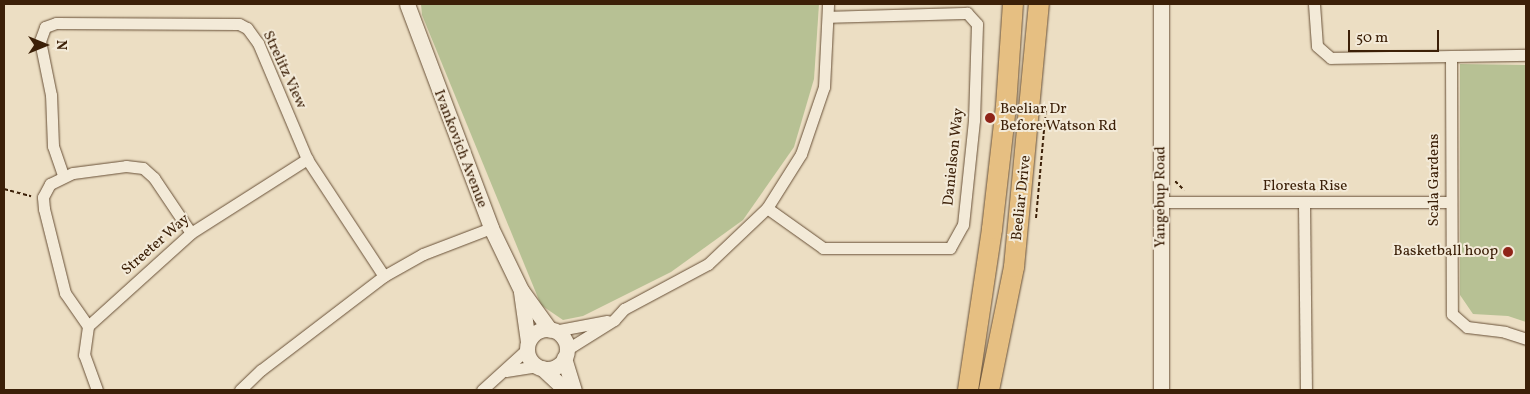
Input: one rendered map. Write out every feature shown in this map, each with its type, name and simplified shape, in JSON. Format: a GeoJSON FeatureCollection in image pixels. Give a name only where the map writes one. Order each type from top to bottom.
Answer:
{"type":"FeatureCollection","features":[{"type":"Feature","properties":{"kind":"highway","name":"Beeliar Drive"},"geometry":{"type":"LineString","coordinates":[[968,390],[994,220],[1013,4]]}},
{"type":"Feature","properties":{"kind":"highway","name":"Beeliar Drive"},"geometry":{"type":"LineString","coordinates":[[989,390],[1014,267],[1033,97],[1039,4]]}},
{"type":"Feature","properties":{"kind":"street","name":"Ivankovich Avenue"},"geometry":{"type":"LineString","coordinates":[[407,4],[490,228],[521,290],[552,330]]}},
{"type":"Feature","properties":{"kind":"street"},"geometry":{"type":"LineString","coordinates":[[506,371],[556,367],[565,354],[614,320],[624,309],[708,264],[767,208],[801,154],[824,87],[828,4]]}},
{"type":"Feature","properties":{"kind":"street","name":"Yangebup Road"},"geometry":{"type":"LineString","coordinates":[[1161,4],[1161,390]]}},
{"type":"Feature","properties":{"kind":"street"},"geometry":{"type":"LineString","coordinates":[[1314,4],[1314,38],[1325,56],[1526,55]]}},
{"type":"Feature","properties":{"kind":"street","name":"Danielson Way"},"geometry":{"type":"LineString","coordinates":[[767,208],[823,248],[950,248],[962,225],[974,120],[978,24],[967,13],[828,17]]}},
{"type":"Feature","properties":{"kind":"street","name":"Strelitz View"},"geometry":{"type":"LineString","coordinates":[[63,176],[53,146],[52,95],[40,42],[45,27],[56,22],[228,21],[247,28],[262,51],[307,159],[384,276]]}},
{"type":"Feature","properties":{"kind":"street","name":"Scala Gardens"},"geometry":{"type":"LineString","coordinates":[[1451,56],[1450,202],[1452,314],[1467,327],[1505,332],[1526,339]]}},
{"type":"Feature","properties":{"kind":"street","name":"Streeter Way"},"geometry":{"type":"LineString","coordinates":[[88,326],[191,232],[307,159]]}},
{"type":"Feature","properties":{"kind":"street"},"geometry":{"type":"LineString","coordinates":[[97,390],[84,355],[88,326],[65,293],[43,198],[50,184],[63,176],[126,166],[143,168],[154,178],[191,232]]}},
{"type":"Feature","properties":{"kind":"street","name":"Floresta Rise"},"geometry":{"type":"LineString","coordinates":[[1160,202],[1450,202]]}},
{"type":"Feature","properties":{"kind":"street"},"geometry":{"type":"LineString","coordinates":[[1304,202],[1306,390]]}},
{"type":"Feature","properties":{"kind":"street"},"geometry":{"type":"LineString","coordinates":[[240,390],[261,370],[384,276],[423,254],[490,228]]}},
{"type":"Feature","properties":{"kind":"street","name":"Ivankovich Avenue"},"geometry":{"type":"LineString","coordinates":[[521,290],[528,346]]}},
{"type":"Feature","properties":{"kind":"street"},"geometry":{"type":"LineString","coordinates":[[482,390],[506,371],[528,346],[537,332],[614,320]]}},
{"type":"Feature","properties":{"kind":"street"},"geometry":{"type":"LineString","coordinates":[[552,330],[564,338],[565,354],[574,390]]}},
{"type":"Feature","properties":{"kind":"street"},"geometry":{"type":"LineString","coordinates":[[528,346],[528,356],[566,390]]}},
{"type":"Feature","properties":{"kind":"path"},"geometry":{"type":"LineString","coordinates":[[4,189],[23,196],[43,198]]}},
{"type":"Feature","properties":{"kind":"green space"},"geometry":{"type":"Polygon","coordinates":[[[421,4],[819,4],[814,79],[794,147],[743,220],[671,272],[583,316],[563,320],[541,305],[422,15],[421,4]]]}},
{"type":"Feature","properties":{"kind":"green space"},"geometry":{"type":"Polygon","coordinates":[[[1460,64],[1526,65],[1526,322],[1508,316],[1473,314],[1460,295],[1460,64]]]}},
{"type":"Feature","properties":{"kind":"place","name":"Beeliar Dr Before Watson Rd"},"geometry":{"type":"Point","coordinates":[990,118]}},
{"type":"Feature","properties":{"kind":"place","name":"Basketball hoop"},"geometry":{"type":"Point","coordinates":[1508,252]}}]}
